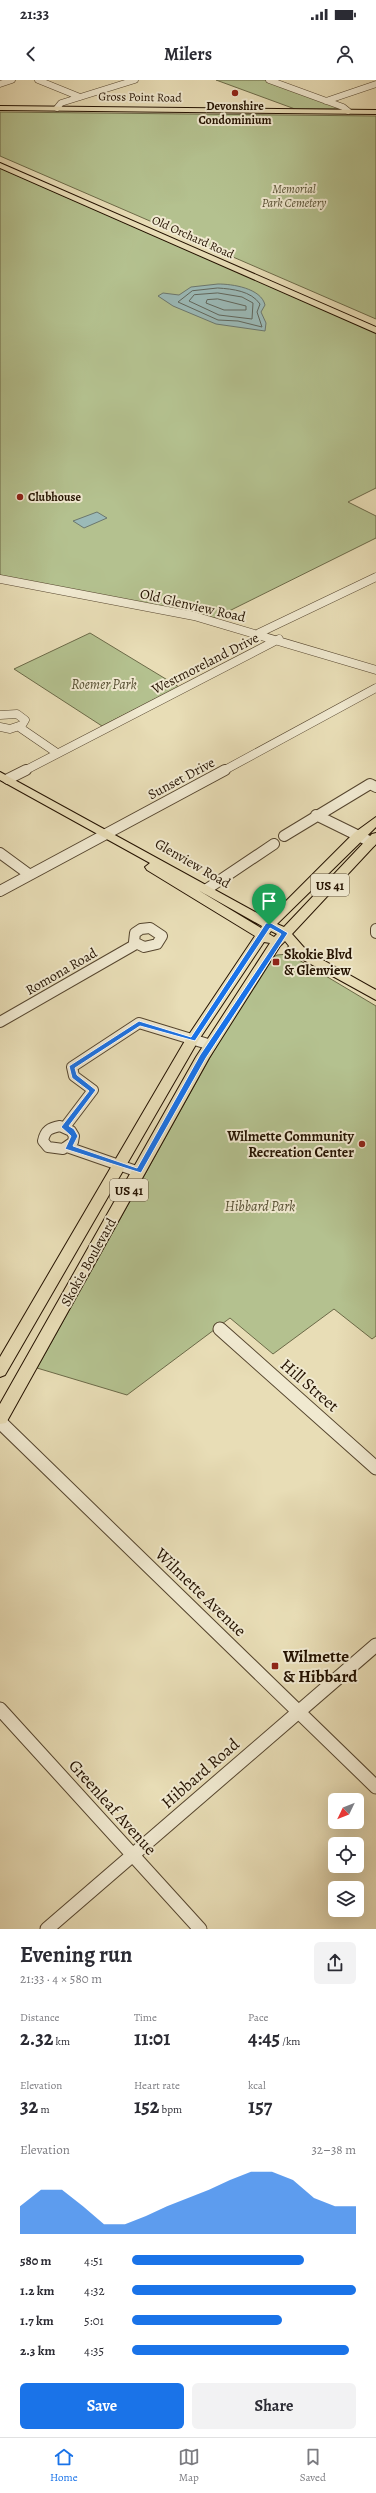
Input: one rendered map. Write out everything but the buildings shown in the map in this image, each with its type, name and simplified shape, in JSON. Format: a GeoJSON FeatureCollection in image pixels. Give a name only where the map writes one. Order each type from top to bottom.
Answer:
{"type":"FeatureCollection","features":[{"type":"Feature","properties":{"kind":"main road","name":"Gross Point Road"},"geometry":{"type":"LineString","coordinates":[[0,108],[376,112]]}},
{"type":"Feature","properties":{"kind":"main road","name":"Old Orchard Road"},"geometry":{"type":"LineString","coordinates":[[0,165],[376,330]]}},
{"type":"Feature","properties":{"kind":"main road","name":"Glenview Road"},"geometry":{"type":"LineString","coordinates":[[4,777],[106,835],[125,843],[207,889],[265,930]]}},
{"type":"Feature","properties":{"kind":"main road","name":"Skokie Boulevard"},"geometry":{"type":"LineString","coordinates":[[0,1371],[118,1164],[193,1039],[265,930],[358,836],[376,821]]}},
{"type":"Feature","properties":{"kind":"main road","name":"Glenview Road"},"geometry":{"type":"LineString","coordinates":[[106,835],[120,847],[280,938],[376,996]]}},
{"type":"Feature","properties":{"kind":"main road","name":"Skokie Boulevard"},"geometry":{"type":"LineString","coordinates":[[0,1418],[211,1045],[280,938],[373,840]]}},
{"type":"Feature","properties":{"kind":"street"},"geometry":{"type":"LineString","coordinates":[[0,84],[12,80]]}},
{"type":"Feature","properties":{"kind":"street"},"geometry":{"type":"LineString","coordinates":[[38,80],[80,97]]}},
{"type":"Feature","properties":{"kind":"street"},"geometry":{"type":"LineString","coordinates":[[58,108],[61,103],[135,80]]}},
{"type":"Feature","properties":{"kind":"street"},"geometry":{"type":"LineString","coordinates":[[269,80],[344,107],[348,111]]}},
{"type":"Feature","properties":{"kind":"street"},"geometry":{"type":"LineString","coordinates":[[326,101],[376,84]]}},
{"type":"Feature","properties":{"kind":"street","name":"Westmoreland Drive"},"geometry":{"type":"LineString","coordinates":[[259,633],[376,577]]}},
{"type":"Feature","properties":{"kind":"street","name":"Old Glenview Road"},"geometry":{"type":"LineString","coordinates":[[0,579],[194,616],[259,633],[376,670]]}},
{"type":"Feature","properties":{"kind":"street","name":"Westmoreland Drive"},"geometry":{"type":"LineString","coordinates":[[4,777],[57,753],[279,640]]}},
{"type":"Feature","properties":{"kind":"street","name":"Sunset Drive"},"geometry":{"type":"LineString","coordinates":[[0,892],[376,688]]}},
{"type":"Feature","properties":{"kind":"street"},"geometry":{"type":"LineString","coordinates":[[0,715],[9,713],[21,715],[24,723],[19,727],[10,730],[0,727]]}},
{"type":"Feature","properties":{"kind":"street"},"geometry":{"type":"LineString","coordinates":[[19,727],[57,753]]}},
{"type":"Feature","properties":{"kind":"street"},"geometry":{"type":"LineString","coordinates":[[284,836],[316,815],[370,784],[376,787]]}},
{"type":"Feature","properties":{"kind":"street"},"geometry":{"type":"LineString","coordinates":[[316,815],[358,836],[373,840]]}},
{"type":"Feature","properties":{"kind":"street"},"geometry":{"type":"LineString","coordinates":[[207,889],[274,844]]}},
{"type":"Feature","properties":{"kind":"street"},"geometry":{"type":"LineString","coordinates":[[0,853],[30,875]]}},
{"type":"Feature","properties":{"kind":"street","name":"Romona Road"},"geometry":{"type":"LineString","coordinates":[[0,1022],[136,944]]}},
{"type":"Feature","properties":{"kind":"street"},"geometry":{"type":"LineString","coordinates":[[64,1127],[93,1090],[74,1076],[72,1067],[139,1023],[211,1045]]}},
{"type":"Feature","properties":{"kind":"street"},"geometry":{"type":"LineString","coordinates":[[64,1127],[71,1131],[74,1136],[73,1142],[67,1147],[58,1149],[48,1147],[42,1137],[50,1128],[64,1127]]}},
{"type":"Feature","properties":{"kind":"street"},"geometry":{"type":"LineString","coordinates":[[67,1147],[139,1172]]}},
{"type":"Feature","properties":{"kind":"street","name":"Hill Street"},"geometry":{"type":"LineString","coordinates":[[220,1329],[376,1468]]}},
{"type":"Feature","properties":{"kind":"street","name":"Wilmette Avenue"},"geometry":{"type":"LineString","coordinates":[[0,1422],[376,1787]]}},
{"type":"Feature","properties":{"kind":"street","name":"Hibbard Road"},"geometry":{"type":"LineString","coordinates":[[47,1929],[376,1645]]}},
{"type":"Feature","properties":{"kind":"street","name":"Greenleaf Avenue"},"geometry":{"type":"LineString","coordinates":[[0,1709],[200,1929]]}},
{"type":"Feature","properties":{"kind":"green space"},"geometry":{"type":"Polygon","coordinates":[[[216,80],[265,80],[342,109],[295,109],[216,80]]]}},
{"type":"Feature","properties":{"kind":"green space","name":"Memorial Park Cemetery"},"geometry":{"type":"Polygon","coordinates":[[[0,112],[376,116],[376,319],[0,156],[0,112]]]}},
{"type":"Feature","properties":{"kind":"green space"},"geometry":{"type":"Polygon","coordinates":[[[0,168],[376,333],[376,488],[348,502],[376,516],[376,538],[215,618],[0,576],[0,168]]]}},
{"type":"Feature","properties":{"kind":"green space","name":"Roemer Park"},"geometry":{"type":"Polygon","coordinates":[[[90,633],[179,687],[102,726],[14,669],[90,633]]]}},
{"type":"Feature","properties":{"kind":"green space","name":"Hibbard Park"},"geometry":{"type":"Polygon","coordinates":[[[289,954],[376,1006],[376,1336],[372,1339],[334,1309],[273,1354],[230,1318],[127,1395],[37,1368],[226,1029],[273,957],[277,955],[289,954]]]}},
{"type":"Feature","properties":{"kind":"water"},"geometry":{"type":"Polygon","coordinates":[[[218,284],[245,288],[252,291],[262,299],[265,305],[261,312],[266,323],[265,331],[216,324],[173,306],[158,296],[163,293],[179,295],[191,287],[218,284]]]}},
{"type":"Feature","properties":{"kind":"water"},"geometry":{"type":"Polygon","coordinates":[[[97,512],[107,518],[84,528],[73,521],[97,512]]]}},
{"type":"Feature","properties":{"kind":"place","name":"Devonshire Condominium"},"geometry":{"type":"Point","coordinates":[235,93]}},
{"type":"Feature","properties":{"kind":"place","name":"Clubhouse"},"geometry":{"type":"Point","coordinates":[20,497]}},
{"type":"Feature","properties":{"kind":"place","name":"Skokie Blvd & Glenview"},"geometry":{"type":"Point","coordinates":[276,962]}},
{"type":"Feature","properties":{"kind":"place","name":"Wilmette Community Recreation Center"},"geometry":{"type":"Point","coordinates":[362,1144]}},
{"type":"Feature","properties":{"kind":"place","name":"Wilmette & Hibbard"},"geometry":{"type":"Point","coordinates":[275,1666]}},
{"type":"Feature","properties":{"kind":"route"},"geometry":{"type":"LineString","coordinates":[[269,925],[284,933],[276,943],[203,1057],[139,1172],[67,1147],[73,1142],[74,1136],[68,1128],[64,1127],[93,1090],[74,1076],[72,1067],[139,1023],[193,1039],[269,925]]}}]}
